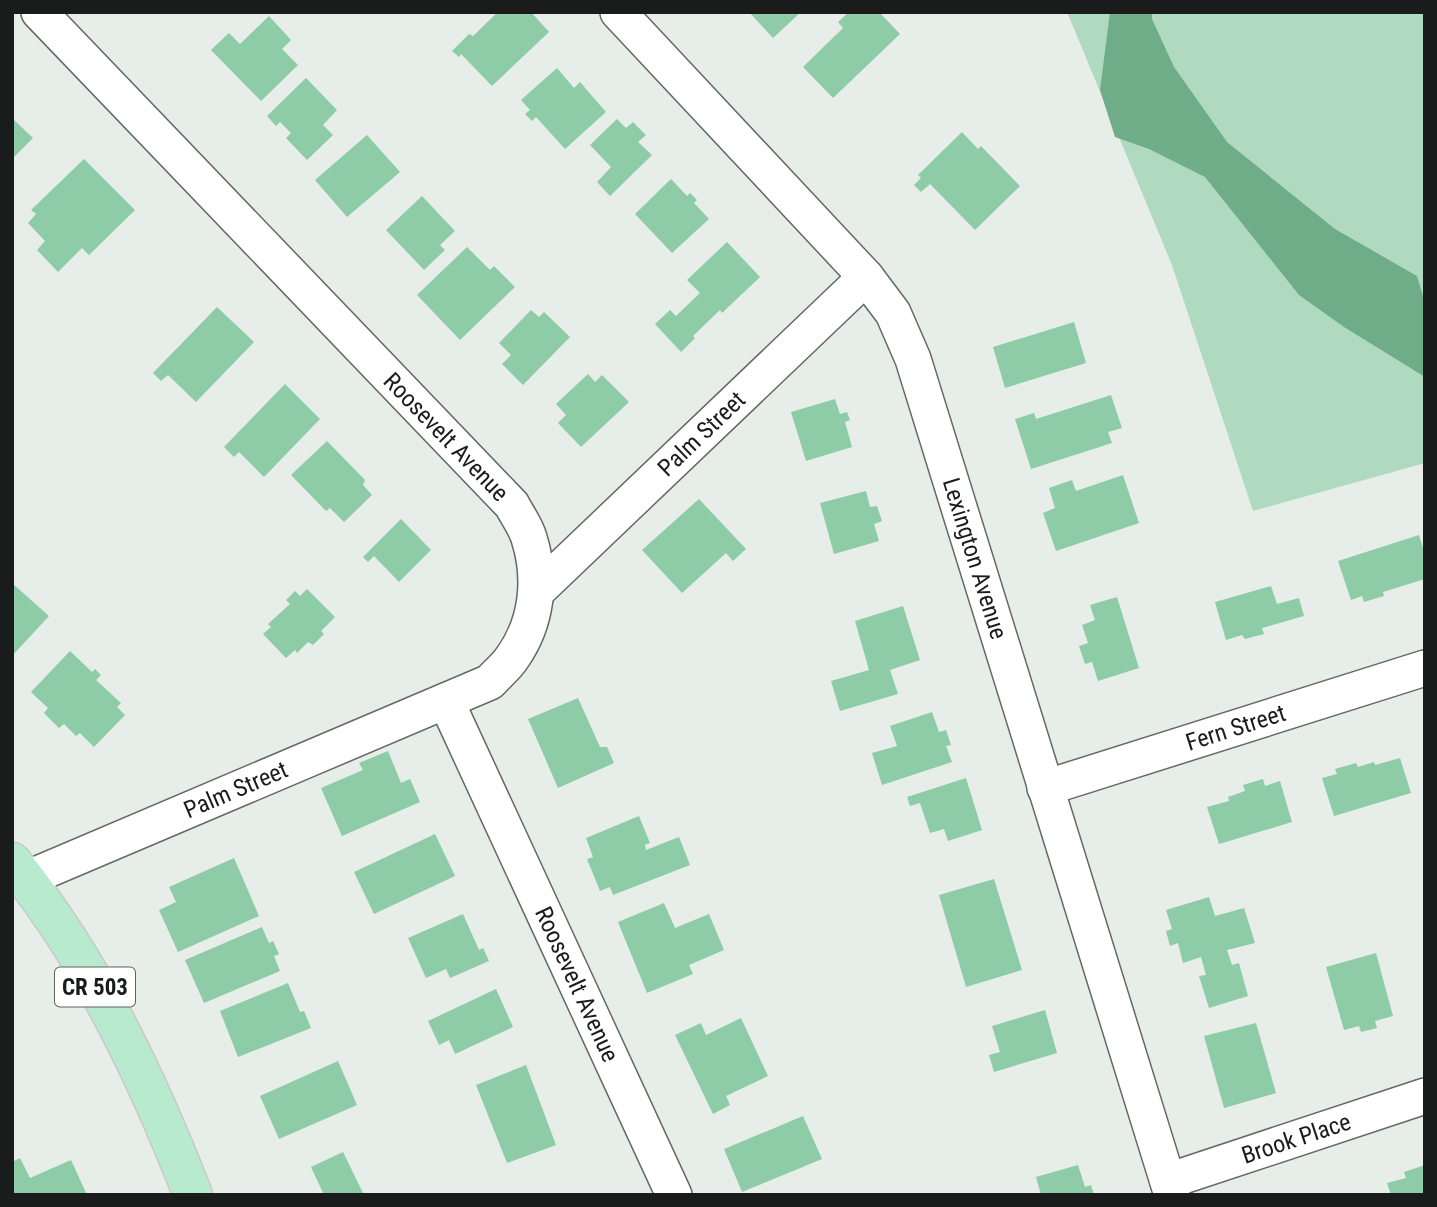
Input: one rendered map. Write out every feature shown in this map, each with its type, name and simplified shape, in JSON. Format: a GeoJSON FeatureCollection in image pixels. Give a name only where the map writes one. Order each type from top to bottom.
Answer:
{"type":"FeatureCollection","features":[{"type":"Feature","properties":{"kind":"main road","name":"CR 503"},"geometry":{"type":"LineString","coordinates":[[19,871],[60,929],[116,1022],[164,1120],[192,1195]]}},
{"type":"Feature","properties":{"kind":"street","name":"Roosevelt Avenue"},"geometry":{"type":"LineString","coordinates":[[39,12],[512,505],[529,537],[537,575],[529,626],[512,658],[490,682],[446,701],[674,1195]]}},
{"type":"Feature","properties":{"kind":"street","name":"Lexington Avenue"},"geometry":{"type":"LineString","coordinates":[[618,12],[866,277],[893,313],[913,359],[1170,1188]]}},
{"type":"Feature","properties":{"kind":"street","name":"Palm Street"},"geometry":{"type":"LineString","coordinates":[[536,592],[866,277]]}},
{"type":"Feature","properties":{"kind":"street","name":"Fern Street"},"geometry":{"type":"LineString","coordinates":[[1045,788],[1425,668]]}},
{"type":"Feature","properties":{"kind":"street","name":"Palm Street"},"geometry":{"type":"LineString","coordinates":[[19,871],[446,701]]}},
{"type":"Feature","properties":{"kind":"street","name":"Brook Place"},"geometry":{"type":"LineString","coordinates":[[1170,1188],[1425,1096]]}},
{"type":"Feature","properties":{"kind":"shaded area"},"geometry":{"type":"Polygon","coordinates":[[[1067,12],[1425,12],[1425,463],[1253,511],[1172,265],[1067,12]]]}},
{"type":"Feature","properties":{"kind":"shaded area"},"geometry":{"type":"Polygon","coordinates":[[[1110,12],[1152,12],[1152,19],[1174,67],[1227,142],[1335,229],[1417,276],[1425,303],[1425,377],[1344,327],[1299,295],[1205,177],[1149,149],[1115,137],[1100,90],[1110,12]]]}},
{"type":"Feature","properties":{"kind":"building"},"geometry":{"type":"Polygon","coordinates":[[[498,12],[531,12],[549,32],[492,86],[461,54],[459,57],[452,51],[469,34],[473,36],[498,12]]]}},
{"type":"Feature","properties":{"kind":"building"},"geometry":{"type":"Polygon","coordinates":[[[749,12],[801,12],[773,38],[749,12]]]}},
{"type":"Feature","properties":{"kind":"building"},"geometry":{"type":"Polygon","coordinates":[[[849,12],[879,12],[900,34],[833,98],[803,67],[843,28],[838,22],[849,12]]]}},
{"type":"Feature","properties":{"kind":"building"},"geometry":{"type":"Polygon","coordinates":[[[269,16],[291,40],[282,49],[298,65],[261,101],[211,50],[229,33],[240,44],[269,16]]]}},
{"type":"Feature","properties":{"kind":"building"},"geometry":{"type":"Polygon","coordinates":[[[557,68],[574,88],[580,82],[606,112],[565,149],[536,117],[532,121],[525,114],[530,110],[521,100],[557,68]]]}},
{"type":"Feature","properties":{"kind":"building"},"geometry":{"type":"Polygon","coordinates":[[[306,78],[337,110],[323,125],[333,135],[307,160],[286,138],[291,133],[280,122],[276,126],[267,116],[306,78]]]}},
{"type":"Feature","properties":{"kind":"building"},"geometry":{"type":"Polygon","coordinates":[[[12,118],[33,138],[12,159],[12,118]]]}},
{"type":"Feature","properties":{"kind":"building"},"geometry":{"type":"Polygon","coordinates":[[[617,119],[626,128],[633,122],[646,135],[638,142],[652,155],[610,196],[597,182],[611,167],[590,145],[617,119]]]}},
{"type":"Feature","properties":{"kind":"building"},"geometry":{"type":"Polygon","coordinates":[[[962,132],[978,149],[981,146],[1020,186],[975,230],[930,184],[921,192],[914,185],[921,178],[918,175],[962,132]]]}},
{"type":"Feature","properties":{"kind":"building"},"geometry":{"type":"Polygon","coordinates":[[[367,135],[400,172],[347,217],[315,180],[367,135]]]}},
{"type":"Feature","properties":{"kind":"building"},"geometry":{"type":"Polygon","coordinates":[[[84,159],[135,210],[89,255],[82,248],[58,272],[37,250],[45,241],[28,223],[36,214],[31,210],[84,159]]]}},
{"type":"Feature","properties":{"kind":"building"},"geometry":{"type":"Polygon","coordinates":[[[671,179],[687,196],[690,193],[697,200],[694,203],[709,219],[672,253],[635,214],[671,179]]]}},
{"type":"Feature","properties":{"kind":"building"},"geometry":{"type":"Polygon","coordinates":[[[422,196],[455,231],[440,245],[445,250],[424,270],[386,230],[422,196]]]}},
{"type":"Feature","properties":{"kind":"building"},"geometry":{"type":"Polygon","coordinates":[[[727,242],[760,277],[722,313],[720,310],[681,352],[655,324],[670,310],[676,316],[700,293],[687,280],[727,242]]]}},
{"type":"Feature","properties":{"kind":"building"},"geometry":{"type":"Polygon","coordinates":[[[467,247],[490,270],[494,266],[515,287],[460,340],[417,295],[467,247]]]}},
{"type":"Feature","properties":{"kind":"building"},"geometry":{"type":"Polygon","coordinates":[[[217,307],[254,342],[196,402],[168,375],[161,381],[153,373],[217,307]]]}},
{"type":"Feature","properties":{"kind":"building"},"geometry":{"type":"Polygon","coordinates":[[[531,310],[539,317],[544,312],[570,337],[523,385],[502,364],[511,355],[499,343],[531,310]]]}},
{"type":"Feature","properties":{"kind":"building"},"geometry":{"type":"Polygon","coordinates":[[[1074,322],[1086,363],[1005,388],[993,347],[1074,322]]]}},
{"type":"Feature","properties":{"kind":"building"},"geometry":{"type":"Polygon","coordinates":[[[588,374],[595,382],[602,375],[629,402],[581,447],[558,423],[566,415],[556,404],[588,374]]]}},
{"type":"Feature","properties":{"kind":"building"},"geometry":{"type":"Polygon","coordinates":[[[285,384],[320,419],[264,477],[239,452],[234,457],[224,447],[285,384]]]}},
{"type":"Feature","properties":{"kind":"building"},"geometry":{"type":"Polygon","coordinates":[[[1111,395],[1122,428],[1108,432],[1112,443],[1031,469],[1015,419],[1034,413],[1036,419],[1111,395]]]}},
{"type":"Feature","properties":{"kind":"building"},"geometry":{"type":"Polygon","coordinates":[[[835,399],[840,414],[847,412],[850,420],[845,422],[852,447],[806,461],[791,412],[835,399]]]}},
{"type":"Feature","properties":{"kind":"building"},"geometry":{"type":"Polygon","coordinates":[[[327,441],[365,480],[363,485],[372,495],[344,522],[330,508],[326,511],[291,475],[327,441]]]}},
{"type":"Feature","properties":{"kind":"building"},"geometry":{"type":"Polygon","coordinates":[[[1123,475],[1139,523],[1056,551],[1043,513],[1055,508],[1049,488],[1072,480],[1076,491],[1123,475]]]}},
{"type":"Feature","properties":{"kind":"building"},"geometry":{"type":"Polygon","coordinates":[[[866,491],[870,507],[877,506],[882,521],[874,524],[879,541],[834,554],[820,503],[866,491]]]}},
{"type":"Feature","properties":{"kind":"building"},"geometry":{"type":"Polygon","coordinates":[[[699,499],[746,549],[733,561],[726,553],[682,593],[642,550],[699,499]]]}},
{"type":"Feature","properties":{"kind":"building"},"geometry":{"type":"Polygon","coordinates":[[[401,519],[431,550],[399,582],[374,556],[368,562],[363,557],[401,519]]]}},
{"type":"Feature","properties":{"kind":"building"},"geometry":{"type":"Polygon","coordinates":[[[1419,535],[1425,555],[1425,579],[1383,592],[1384,596],[1364,602],[1362,596],[1351,600],[1338,561],[1419,535]]]}},
{"type":"Feature","properties":{"kind":"building"},"geometry":{"type":"Polygon","coordinates":[[[12,583],[49,616],[12,656],[12,583]]]}},
{"type":"Feature","properties":{"kind":"building"},"geometry":{"type":"Polygon","coordinates":[[[1271,586],[1277,604],[1299,598],[1304,616],[1262,628],[1264,634],[1245,639],[1242,635],[1226,640],[1215,602],[1271,586]]]}},
{"type":"Feature","properties":{"kind":"building"},"geometry":{"type":"Polygon","coordinates":[[[307,589],[335,617],[321,631],[324,634],[313,645],[308,642],[297,653],[295,650],[286,658],[263,634],[271,627],[268,624],[290,604],[286,600],[295,591],[300,596],[307,589]]]}},
{"type":"Feature","properties":{"kind":"building"},"geometry":{"type":"Polygon","coordinates":[[[1117,597],[1139,668],[1098,681],[1092,662],[1085,664],[1079,646],[1088,643],[1082,625],[1095,620],[1090,605],[1117,597]]]}},
{"type":"Feature","properties":{"kind":"building"},"geometry":{"type":"Polygon","coordinates":[[[903,606],[920,660],[890,670],[898,694],[840,711],[831,681],[869,670],[855,621],[903,606]]]}},
{"type":"Feature","properties":{"kind":"building"},"geometry":{"type":"Polygon","coordinates":[[[70,651],[92,672],[95,669],[101,675],[96,680],[121,703],[117,707],[125,715],[94,747],[80,733],[76,736],[64,724],[59,728],[44,713],[48,708],[31,692],[70,651]]]}},
{"type":"Feature","properties":{"kind":"building"},"geometry":{"type":"Polygon","coordinates":[[[578,698],[600,747],[607,747],[614,763],[558,788],[528,719],[578,698]]]}},
{"type":"Feature","properties":{"kind":"building"},"geometry":{"type":"Polygon","coordinates":[[[932,712],[939,732],[946,730],[951,745],[946,746],[952,762],[882,785],[872,753],[897,746],[890,726],[932,712]]]}},
{"type":"Feature","properties":{"kind":"building"},"geometry":{"type":"Polygon","coordinates":[[[388,751],[401,783],[410,779],[420,802],[342,836],[321,788],[363,770],[359,763],[388,751]]]}},
{"type":"Feature","properties":{"kind":"building"},"geometry":{"type":"Polygon","coordinates":[[[1400,758],[1411,793],[1334,816],[1322,778],[1337,774],[1335,769],[1356,763],[1358,767],[1400,758]]]}},
{"type":"Feature","properties":{"kind":"building"},"geometry":{"type":"Polygon","coordinates":[[[966,778],[982,830],[948,841],[944,829],[930,833],[920,803],[910,806],[907,797],[966,778]]]}},
{"type":"Feature","properties":{"kind":"building"},"geometry":{"type":"Polygon","coordinates":[[[1263,779],[1265,786],[1280,781],[1292,822],[1219,844],[1207,807],[1229,801],[1228,797],[1245,791],[1243,785],[1263,779]]]}},
{"type":"Feature","properties":{"kind":"building"},"geometry":{"type":"Polygon","coordinates":[[[639,816],[650,843],[645,845],[646,850],[679,837],[690,865],[613,895],[610,887],[600,891],[587,859],[593,857],[586,838],[639,816]]]}},
{"type":"Feature","properties":{"kind":"building"},"geometry":{"type":"Polygon","coordinates":[[[435,834],[455,876],[374,914],[354,872],[435,834]]]}},
{"type":"Feature","properties":{"kind":"building"},"geometry":{"type":"Polygon","coordinates":[[[234,858],[259,916],[178,952],[159,910],[176,902],[169,887],[234,858]]]}},
{"type":"Feature","properties":{"kind":"building"},"geometry":{"type":"Polygon","coordinates":[[[994,879],[1022,970],[966,987],[939,895],[994,879]]]}},
{"type":"Feature","properties":{"kind":"building"},"geometry":{"type":"Polygon","coordinates":[[[1209,897],[1215,916],[1244,908],[1255,943],[1227,950],[1232,965],[1239,963],[1248,996],[1209,1008],[1199,976],[1206,975],[1201,957],[1183,963],[1178,943],[1170,946],[1166,931],[1172,929],[1166,910],[1209,897]]]}},
{"type":"Feature","properties":{"kind":"building"},"geometry":{"type":"Polygon","coordinates":[[[664,903],[675,928],[709,914],[724,950],[689,965],[693,974],[647,993],[618,922],[664,903]]]}},
{"type":"Feature","properties":{"kind":"building"},"geometry":{"type":"Polygon","coordinates":[[[463,914],[479,950],[483,948],[489,961],[450,978],[446,969],[426,978],[408,938],[463,914]]]}},
{"type":"Feature","properties":{"kind":"building"},"geometry":{"type":"Polygon","coordinates":[[[262,927],[269,943],[273,941],[279,954],[274,956],[280,971],[204,1003],[185,960],[262,927]]]}},
{"type":"Feature","properties":{"kind":"building"},"geometry":{"type":"Polygon","coordinates":[[[1376,953],[1393,1016],[1375,1021],[1377,1028],[1361,1032],[1359,1026],[1344,1030],[1326,967],[1376,953]]]}},
{"type":"Feature","properties":{"kind":"building"},"geometry":{"type":"Polygon","coordinates":[[[288,983],[300,1012],[304,1011],[311,1028],[238,1057],[220,1011],[288,983]]]}},
{"type":"Feature","properties":{"kind":"building"},"geometry":{"type":"Polygon","coordinates":[[[496,989],[513,1027],[455,1054],[449,1040],[439,1045],[428,1021],[496,989]]]}},
{"type":"Feature","properties":{"kind":"building"},"geometry":{"type":"Polygon","coordinates":[[[1045,1010],[1057,1053],[994,1072],[989,1055],[1000,1052],[992,1026],[1045,1010]]]}},
{"type":"Feature","properties":{"kind":"building"},"geometry":{"type":"Polygon","coordinates":[[[741,1018],[768,1076],[726,1096],[730,1105],[713,1114],[675,1035],[701,1023],[706,1035],[741,1018]]]}},
{"type":"Feature","properties":{"kind":"building"},"geometry":{"type":"Polygon","coordinates":[[[1256,1023],[1276,1093],[1224,1108],[1204,1036],[1256,1023]]]}},
{"type":"Feature","properties":{"kind":"building"},"geometry":{"type":"Polygon","coordinates":[[[338,1061],[357,1105],[279,1139],[260,1096],[338,1061]]]}},
{"type":"Feature","properties":{"kind":"building"},"geometry":{"type":"Polygon","coordinates":[[[526,1065],[556,1145],[507,1163],[476,1085],[526,1065]]]}},
{"type":"Feature","properties":{"kind":"building"},"geometry":{"type":"Polygon","coordinates":[[[803,1116],[822,1159],[742,1192],[724,1149],[803,1116]]]}},
{"type":"Feature","properties":{"kind":"building"},"geometry":{"type":"Polygon","coordinates":[[[343,1152],[364,1195],[324,1195],[311,1167],[343,1152]]]}},
{"type":"Feature","properties":{"kind":"building"},"geometry":{"type":"Polygon","coordinates":[[[20,1158],[30,1178],[71,1160],[87,1195],[12,1195],[12,1162],[20,1158]]]}},
{"type":"Feature","properties":{"kind":"building"},"geometry":{"type":"Polygon","coordinates":[[[1078,1165],[1085,1187],[1091,1185],[1094,1195],[1041,1195],[1036,1177],[1078,1165]]]}},
{"type":"Feature","properties":{"kind":"building"},"geometry":{"type":"Polygon","coordinates":[[[1425,1165],[1425,1195],[1391,1195],[1387,1183],[1406,1178],[1404,1172],[1425,1165]]]}}]}
